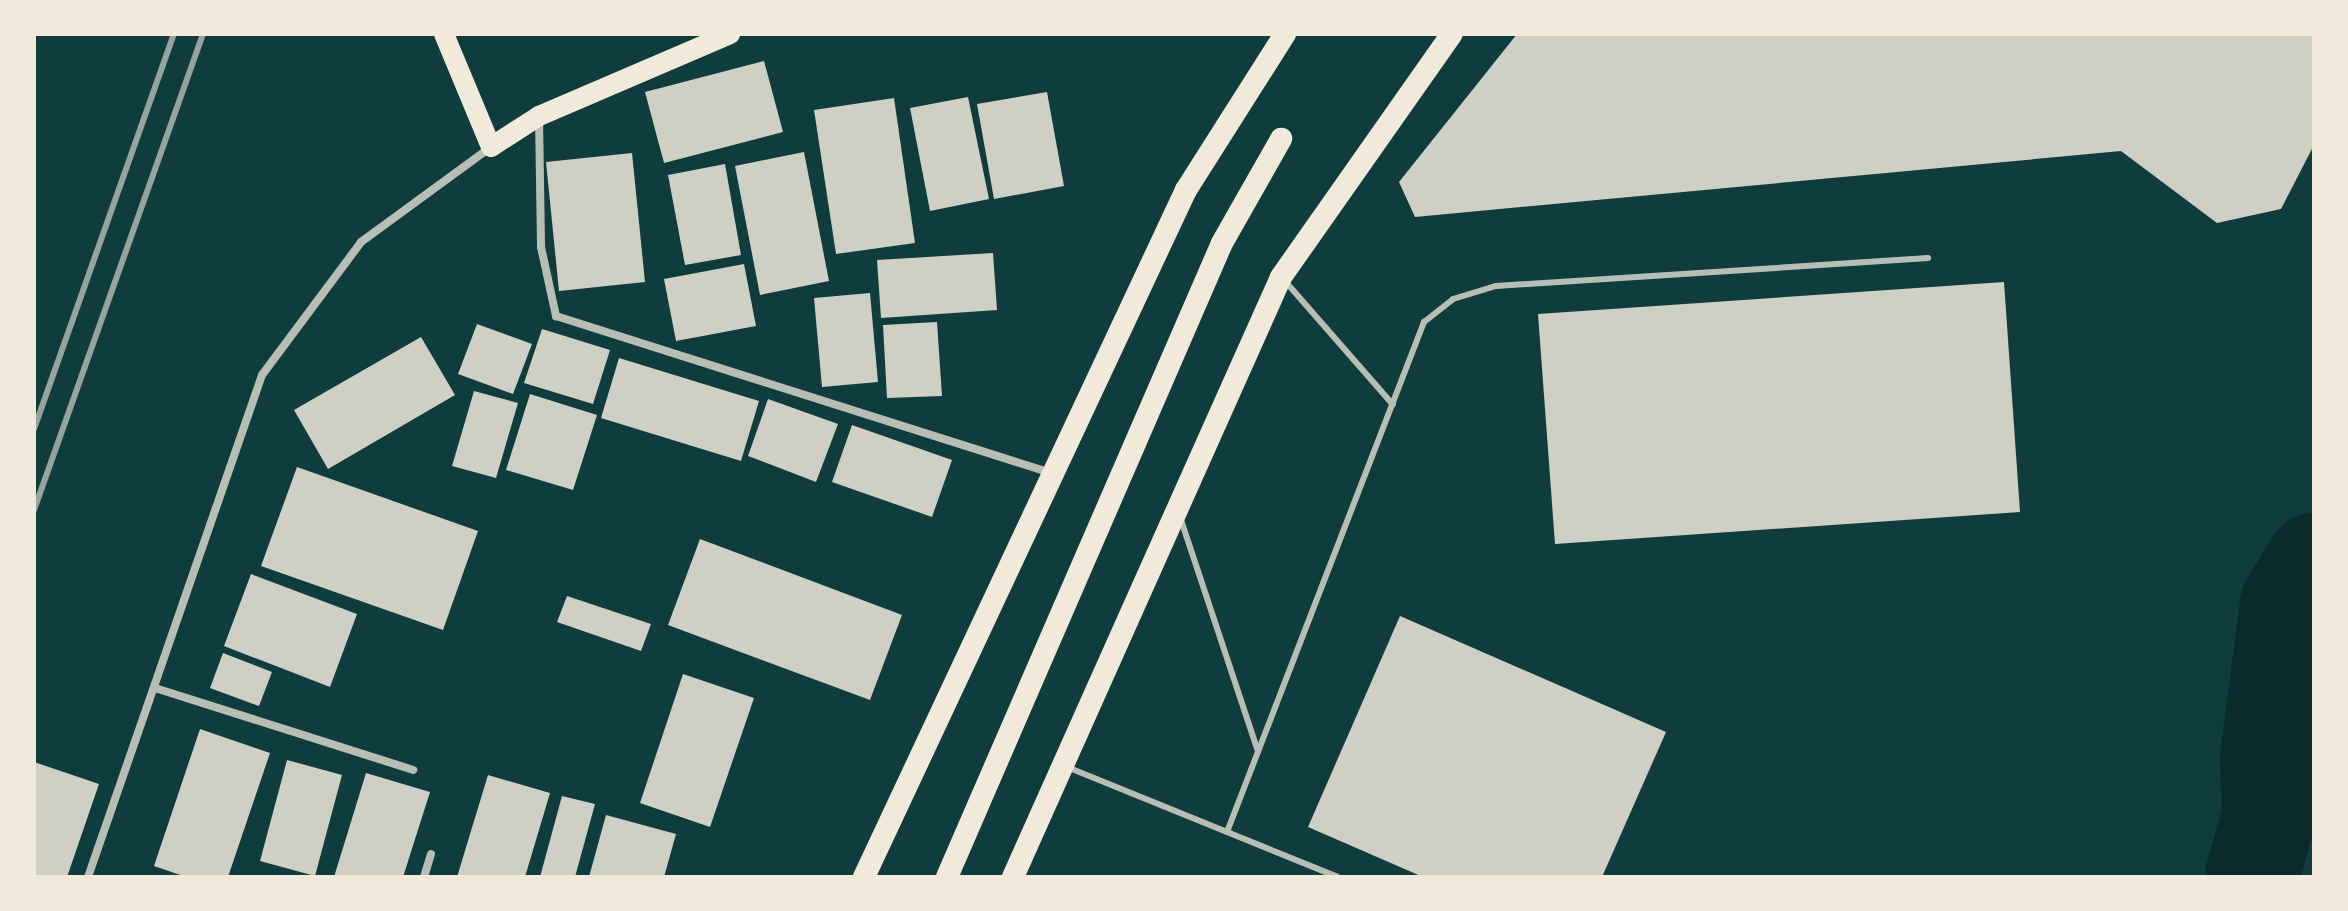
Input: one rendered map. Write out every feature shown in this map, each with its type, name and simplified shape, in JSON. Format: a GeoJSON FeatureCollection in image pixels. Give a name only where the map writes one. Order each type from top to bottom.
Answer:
{"type":"FeatureCollection","features":[{"type":"Feature","properties":{"kind":"highway"},"geometry":{"type":"LineString","coordinates":[[864,877],[1056,475],[1186,190],[1285,34]]}},
{"type":"Feature","properties":{"kind":"highway"},"geometry":{"type":"LineString","coordinates":[[1013,877],[1179,513],[1281,277],[1445,37]]}},
{"type":"Feature","properties":{"kind":"highway"},"geometry":{"type":"LineString","coordinates":[[947,877],[1222,243],[1281,139]]}},
{"type":"Feature","properties":{"kind":"main road"},"geometry":{"type":"LineString","coordinates":[[444,34],[491,147],[539,116],[723,35]]}},
{"type":"Feature","properties":{"kind":"street"},"geometry":{"type":"LineString","coordinates":[[539,116],[541,247],[556,316],[1056,475]]}},
{"type":"Feature","properties":{"kind":"street"},"geometry":{"type":"LineString","coordinates":[[88,877],[262,375],[361,242],[491,147]]}},
{"type":"Feature","properties":{"kind":"street"},"geometry":{"type":"LineString","coordinates":[[155,688],[413,770]]}},
{"type":"Feature","properties":{"kind":"street"},"geometry":{"type":"LineString","coordinates":[[424,877],[431,854]]}},
{"type":"Feature","properties":{"kind":"lane"},"geometry":{"type":"LineString","coordinates":[[1227,832],[1424,322],[1453,299],[1496,286],[1928,258]]}},
{"type":"Feature","properties":{"kind":"lane"},"geometry":{"type":"LineString","coordinates":[[1281,277],[1393,405]]}},
{"type":"Feature","properties":{"kind":"lane"},"geometry":{"type":"LineString","coordinates":[[1179,513],[1258,752]]}},
{"type":"Feature","properties":{"kind":"lane"},"geometry":{"type":"LineString","coordinates":[[1065,766],[1338,877]]}},
{"type":"Feature","properties":{"kind":"building"},"geometry":{"type":"Polygon","coordinates":[[[1517,34],[2314,34],[2314,145],[2281,209],[2217,223],[2121,151],[1415,217],[1399,182],[1517,34]]]}},
{"type":"Feature","properties":{"kind":"building"},"geometry":{"type":"Polygon","coordinates":[[[764,61],[783,132],[664,163],[645,92],[764,61]]]}},
{"type":"Feature","properties":{"kind":"building"},"geometry":{"type":"Polygon","coordinates":[[[1047,92],[1064,186],[994,199],[977,104],[1047,92]]]}},
{"type":"Feature","properties":{"kind":"building"},"geometry":{"type":"Polygon","coordinates":[[[968,97],[989,199],[930,211],[910,108],[968,97]]]}},
{"type":"Feature","properties":{"kind":"building"},"geometry":{"type":"Polygon","coordinates":[[[894,98],[915,243],[836,254],[814,110],[894,98]]]}},
{"type":"Feature","properties":{"kind":"building"},"geometry":{"type":"Polygon","coordinates":[[[804,152],[829,281],[760,295],[735,166],[804,152]]]}},
{"type":"Feature","properties":{"kind":"building"},"geometry":{"type":"Polygon","coordinates":[[[632,153],[645,282],[559,291],[546,162],[632,153]]]}},
{"type":"Feature","properties":{"kind":"building"},"geometry":{"type":"Polygon","coordinates":[[[725,164],[741,255],[685,265],[668,175],[725,164]]]}},
{"type":"Feature","properties":{"kind":"building"},"geometry":{"type":"Polygon","coordinates":[[[993,253],[997,310],[881,318],[877,260],[993,253]]]}},
{"type":"Feature","properties":{"kind":"building"},"geometry":{"type":"Polygon","coordinates":[[[744,264],[756,326],[676,341],[664,279],[744,264]]]}},
{"type":"Feature","properties":{"kind":"building"},"geometry":{"type":"Polygon","coordinates":[[[2004,282],[2020,512],[1555,544],[1538,314],[2004,282]]]}},
{"type":"Feature","properties":{"kind":"building"},"geometry":{"type":"Polygon","coordinates":[[[870,293],[878,382],[822,387],[814,298],[870,293]]]}},
{"type":"Feature","properties":{"kind":"building"},"geometry":{"type":"Polygon","coordinates":[[[937,322],[942,396],[887,398],[883,325],[937,322]]]}},
{"type":"Feature","properties":{"kind":"building"},"geometry":{"type":"Polygon","coordinates":[[[477,324],[532,344],[513,394],[458,374],[477,324]]]}},
{"type":"Feature","properties":{"kind":"building"},"geometry":{"type":"Polygon","coordinates":[[[542,329],[610,350],[593,404],[524,383],[542,329]]]}},
{"type":"Feature","properties":{"kind":"building"},"geometry":{"type":"Polygon","coordinates":[[[421,337],[455,395],[328,469],[294,410],[421,337]]]}},
{"type":"Feature","properties":{"kind":"building"},"geometry":{"type":"Polygon","coordinates":[[[619,358],[759,401],[741,461],[601,418],[619,358]]]}},
{"type":"Feature","properties":{"kind":"building"},"geometry":{"type":"Polygon","coordinates":[[[474,391],[518,403],[496,478],[452,466],[474,391]]]}},
{"type":"Feature","properties":{"kind":"building"},"geometry":{"type":"Polygon","coordinates":[[[530,394],[597,415],[573,490],[506,470],[530,394]]]}},
{"type":"Feature","properties":{"kind":"building"},"geometry":{"type":"Polygon","coordinates":[[[768,399],[838,424],[816,482],[748,456],[768,399]]]}},
{"type":"Feature","properties":{"kind":"building"},"geometry":{"type":"Polygon","coordinates":[[[852,425],[952,460],[932,517],[832,482],[852,425]]]}},
{"type":"Feature","properties":{"kind":"building"},"geometry":{"type":"Polygon","coordinates":[[[297,467],[478,531],[443,630],[261,566],[297,467]]]}},
{"type":"Feature","properties":{"kind":"building"},"geometry":{"type":"Polygon","coordinates":[[[700,539],[902,615],[870,700],[668,625],[700,539]]]}},
{"type":"Feature","properties":{"kind":"building"},"geometry":{"type":"Polygon","coordinates":[[[251,574],[357,614],[330,687],[224,646],[251,574]]]}},
{"type":"Feature","properties":{"kind":"building"},"geometry":{"type":"Polygon","coordinates":[[[567,596],[651,624],[641,651],[557,622],[567,596]]]}},
{"type":"Feature","properties":{"kind":"building"},"geometry":{"type":"Polygon","coordinates":[[[1400,616],[1666,732],[1602,877],[1423,877],[1308,827],[1400,616]]]}},
{"type":"Feature","properties":{"kind":"building"},"geometry":{"type":"Polygon","coordinates":[[[223,653],[272,672],[259,706],[210,688],[223,653]]]}},
{"type":"Feature","properties":{"kind":"building"},"geometry":{"type":"Polygon","coordinates":[[[683,674],[754,698],[710,827],[640,803],[683,674]]]}},
{"type":"Feature","properties":{"kind":"building"},"geometry":{"type":"Polygon","coordinates":[[[200,729],[270,753],[228,877],[186,877],[154,866],[200,729]]]}},
{"type":"Feature","properties":{"kind":"building"},"geometry":{"type":"Polygon","coordinates":[[[287,760],[342,775],[315,876],[260,861],[287,760]]]}},
{"type":"Feature","properties":{"kind":"building"},"geometry":{"type":"Polygon","coordinates":[[[34,762],[99,784],[67,877],[34,877],[34,762]]]}},
{"type":"Feature","properties":{"kind":"building"},"geometry":{"type":"Polygon","coordinates":[[[366,773],[430,792],[403,877],[334,877],[366,773]]]}},
{"type":"Feature","properties":{"kind":"building"},"geometry":{"type":"Polygon","coordinates":[[[488,775],[550,793],[525,877],[457,877],[488,775]]]}},
{"type":"Feature","properties":{"kind":"building"},"geometry":{"type":"Polygon","coordinates":[[[562,796],[595,804],[575,877],[540,877],[562,796]]]}},
{"type":"Feature","properties":{"kind":"building"},"geometry":{"type":"Polygon","coordinates":[[[606,815],[676,834],[664,877],[589,877],[606,815]]]}},
{"type":"Feature","properties":{"kind":"waterway"},"geometry":{"type":"LineString","coordinates":[[2252,877],[2269,815],[2267,758],[2287,603],[2314,560]]}},
{"type":"Feature","properties":{"kind":"railway"},"geometry":{"type":"LineString","coordinates":[[34,429],[174,34]]}},
{"type":"Feature","properties":{"kind":"railway"},"geometry":{"type":"LineString","coordinates":[[34,510],[203,34]]}}]}
